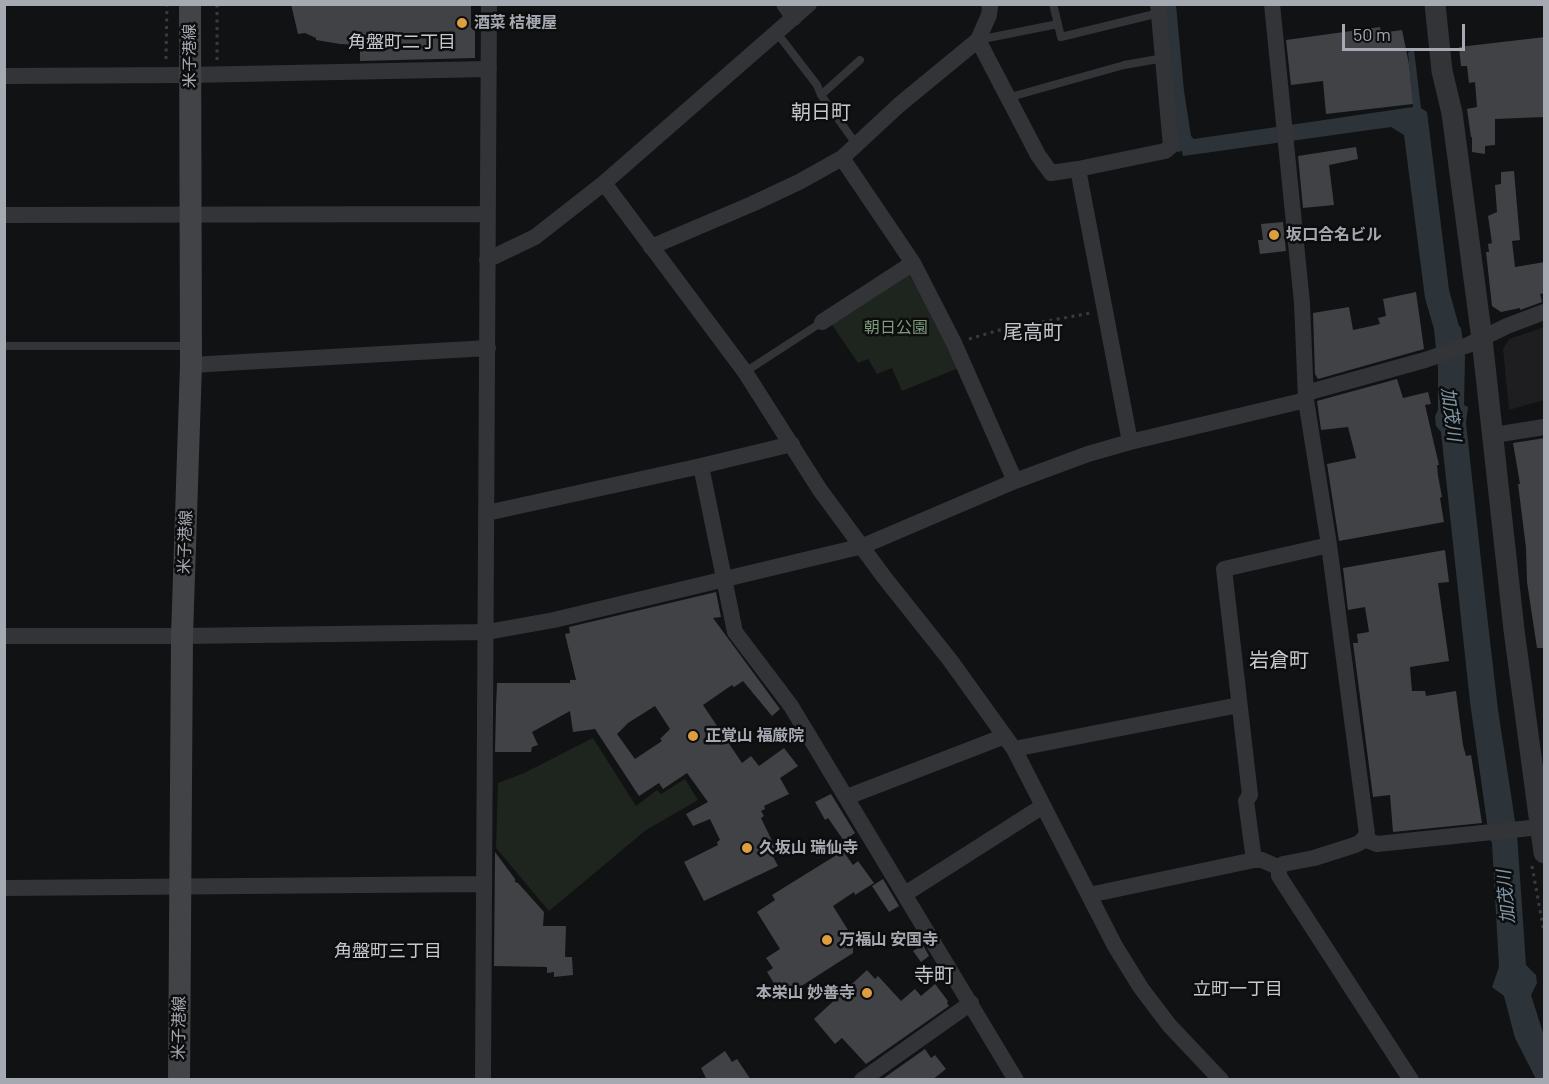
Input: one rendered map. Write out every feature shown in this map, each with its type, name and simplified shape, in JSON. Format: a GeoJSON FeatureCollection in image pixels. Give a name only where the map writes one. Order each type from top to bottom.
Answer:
{"type":"FeatureCollection","features":[{"type":"Feature","properties":{"kind":"main road","name":"米子港線"},"geometry":{"type":"LineString","coordinates":[[179,1080],[182,636],[191,356],[190,4]]}},
{"type":"Feature","properties":{"kind":"street"},"geometry":{"type":"LineString","coordinates":[[483,1080],[489,4]]}},
{"type":"Feature","properties":{"kind":"street"},"geometry":{"type":"LineString","coordinates":[[487,260],[536,237],[604,183],[777,33],[789,11],[809,4]]}},
{"type":"Feature","properties":{"kind":"street"},"geometry":{"type":"LineString","coordinates":[[1272,4],[1302,303],[1306,397],[1329,545],[1367,829],[1364,839],[1355,845],[1314,858],[1287,863],[1280,868]]}},
{"type":"Feature","properties":{"kind":"street"},"geometry":{"type":"LineString","coordinates":[[1435,4],[1442,71],[1452,112],[1474,343],[1494,435],[1532,828],[1537,855]]}},
{"type":"Feature","properties":{"kind":"street"},"geometry":{"type":"LineString","coordinates":[[651,247],[752,204],[799,182],[842,158],[937,72],[978,40],[992,5]]}},
{"type":"Feature","properties":{"kind":"street"},"geometry":{"type":"LineString","coordinates":[[978,40],[1038,155],[1052,173],[1078,169],[1165,151],[1172,146],[1159,9]]}},
{"type":"Feature","properties":{"kind":"street"},"geometry":{"type":"LineString","coordinates":[[4,75],[189,75],[489,69]]}},
{"type":"Feature","properties":{"kind":"street"},"geometry":{"type":"LineString","coordinates":[[842,158],[913,263],[954,343],[1015,481]]}},
{"type":"Feature","properties":{"kind":"street"},"geometry":{"type":"LineString","coordinates":[[1078,169],[1130,442]]}},
{"type":"Feature","properties":{"kind":"street"},"geometry":{"type":"LineString","coordinates":[[604,183],[745,372],[820,490],[884,577],[950,660],[1009,743],[1116,946],[1141,988],[1169,1025],[1221,1080]]}},
{"type":"Feature","properties":{"kind":"street"},"geometry":{"type":"LineString","coordinates":[[4,215],[487,214]]}},
{"type":"Feature","properties":{"kind":"street"},"geometry":{"type":"LineString","coordinates":[[822,322],[913,263]]}},
{"type":"Feature","properties":{"kind":"street"},"geometry":{"type":"LineString","coordinates":[[4,636],[487,632],[554,620],[863,546],[1015,481],[1088,454],[1306,397],[1474,343],[1507,326],[1545,312]]}},
{"type":"Feature","properties":{"kind":"street"},"geometry":{"type":"LineString","coordinates":[[191,356],[488,348]]}},
{"type":"Feature","properties":{"kind":"street"},"geometry":{"type":"LineString","coordinates":[[1494,435],[1545,427]]}},
{"type":"Feature","properties":{"kind":"street"},"geometry":{"type":"LineString","coordinates":[[487,513],[792,444]]}},
{"type":"Feature","properties":{"kind":"street"},"geometry":{"type":"LineString","coordinates":[[701,466],[735,632],[791,706],[1016,1080]]}},
{"type":"Feature","properties":{"kind":"street"},"geometry":{"type":"LineString","coordinates":[[1254,860],[1246,801],[1250,795],[1224,569],[1329,545]]}},
{"type":"Feature","properties":{"kind":"street"},"geometry":{"type":"LineString","coordinates":[[847,797],[1009,743],[1239,705]]}},
{"type":"Feature","properties":{"kind":"street"},"geometry":{"type":"LineString","coordinates":[[905,894],[1043,806]]}},
{"type":"Feature","properties":{"kind":"street"},"geometry":{"type":"LineString","coordinates":[[1364,839],[1377,844],[1532,828]]}},
{"type":"Feature","properties":{"kind":"street"},"geometry":{"type":"LineString","coordinates":[[1089,895],[1254,860],[1262,860],[1280,868]]}},
{"type":"Feature","properties":{"kind":"street"},"geometry":{"type":"LineString","coordinates":[[1280,868],[1280,879],[1411,1080]]}},
{"type":"Feature","properties":{"kind":"street"},"geometry":{"type":"LineString","coordinates":[[4,888],[484,884]]}},
{"type":"Feature","properties":{"kind":"street"},"geometry":{"type":"LineString","coordinates":[[862,1080],[970,1003]]}},
{"type":"Feature","properties":{"kind":"lane"},"geometry":{"type":"LineString","coordinates":[[1053,4],[1060,37],[1159,9]]}},
{"type":"Feature","properties":{"kind":"lane"},"geometry":{"type":"LineString","coordinates":[[978,40],[1058,24]]}},
{"type":"Feature","properties":{"kind":"lane"},"geometry":{"type":"LineString","coordinates":[[777,33],[817,85],[856,144]]}},
{"type":"Feature","properties":{"kind":"lane"},"geometry":{"type":"LineString","coordinates":[[1007,98],[1124,65],[1164,58]]}},
{"type":"Feature","properties":{"kind":"lane"},"geometry":{"type":"LineString","coordinates":[[821,94],[860,60]]}},
{"type":"Feature","properties":{"kind":"lane"},"geometry":{"type":"LineString","coordinates":[[745,372],[822,322]]}},
{"type":"Feature","properties":{"kind":"lane"},"geometry":{"type":"LineString","coordinates":[[4,346],[191,356]]}},
{"type":"Feature","properties":{"kind":"path"},"geometry":{"type":"LineString","coordinates":[[166,63],[167,4]]}},
{"type":"Feature","properties":{"kind":"path"},"geometry":{"type":"LineString","coordinates":[[217,4],[217,60]]}},
{"type":"Feature","properties":{"kind":"path"},"geometry":{"type":"LineString","coordinates":[[954,343],[1003,329],[1105,310]]}},
{"type":"Feature","properties":{"kind":"path"},"geometry":{"type":"LineString","coordinates":[[1537,855],[1545,932]]}},
{"type":"Feature","properties":{"kind":"shaded area"},"geometry":{"type":"Polygon","coordinates":[[[1544,327],[1544,400],[1509,410],[1503,349],[1509,339],[1544,327]]]}},
{"type":"Feature","properties":{"kind":"green space","name":"朝日公園"},"geometry":{"type":"Polygon","coordinates":[[[907,270],[961,367],[902,391],[892,368],[877,374],[868,359],[858,363],[830,322],[907,270]]]}},
{"type":"Feature","properties":{"kind":"green space"},"geometry":{"type":"Polygon","coordinates":[[[593,738],[636,806],[657,790],[661,794],[685,779],[698,800],[646,830],[549,911],[496,848],[498,783],[524,773],[593,738]]]}},
{"type":"Feature","properties":{"kind":"water","name":"加茂川"},"geometry":{"type":"Polygon","coordinates":[[[1162,5],[1176,5],[1184,91],[1191,136],[1194,139],[1413,107],[1408,52],[1414,50],[1421,108],[1427,112],[1449,290],[1461,328],[1465,357],[1464,405],[1468,407],[1466,423],[1486,606],[1498,710],[1517,834],[1526,965],[1536,975],[1537,983],[1531,995],[1544,1036],[1544,1079],[1536,1079],[1515,1038],[1504,996],[1492,987],[1499,967],[1492,843],[1489,837],[1470,702],[1441,432],[1436,426],[1438,368],[1434,329],[1425,298],[1404,135],[1391,127],[1183,156],[1182,151],[1177,152],[1162,5]]]}},
{"type":"Feature","properties":{"kind":"building"},"geometry":{"type":"Polygon","coordinates":[[[291,4],[471,4],[471,28],[475,28],[475,58],[360,61],[360,45],[316,40],[305,33],[298,34],[291,4]]]}},
{"type":"Feature","properties":{"kind":"building"},"geometry":{"type":"Polygon","coordinates":[[[1380,27],[1381,33],[1402,30],[1409,64],[1413,104],[1326,114],[1323,81],[1291,85],[1286,40],[1380,27]]]}},
{"type":"Feature","properties":{"kind":"building"},"geometry":{"type":"Polygon","coordinates":[[[1545,37],[1545,117],[1495,119],[1495,145],[1485,146],[1485,154],[1472,152],[1467,109],[1477,107],[1475,82],[1469,83],[1467,66],[1461,66],[1459,47],[1545,37]]]}},
{"type":"Feature","properties":{"kind":"building"},"geometry":{"type":"Polygon","coordinates":[[[1356,147],[1358,159],[1329,165],[1334,205],[1303,208],[1298,156],[1356,147]]]}},
{"type":"Feature","properties":{"kind":"building"},"geometry":{"type":"Polygon","coordinates":[[[1514,171],[1520,240],[1512,241],[1515,267],[1545,262],[1545,293],[1540,294],[1542,302],[1520,310],[1520,308],[1501,312],[1492,306],[1486,252],[1489,252],[1488,244],[1492,243],[1488,216],[1497,212],[1495,185],[1501,184],[1501,172],[1514,171]]]}},
{"type":"Feature","properties":{"kind":"building","name":"坂口合名ビル"},"geometry":{"type":"Polygon","coordinates":[[[1283,222],[1286,251],[1260,254],[1258,240],[1263,240],[1261,224],[1283,222]]]}},
{"type":"Feature","properties":{"kind":"building"},"geometry":{"type":"Polygon","coordinates":[[[1416,292],[1424,349],[1318,379],[1315,374],[1313,313],[1349,307],[1353,330],[1380,324],[1378,318],[1386,316],[1383,299],[1416,292]]]}},
{"type":"Feature","properties":{"kind":"building"},"geometry":{"type":"Polygon","coordinates":[[[1397,379],[1403,398],[1428,392],[1431,404],[1425,405],[1439,465],[1437,465],[1444,522],[1339,541],[1327,464],[1356,458],[1348,427],[1321,430],[1317,401],[1397,379]]]}},
{"type":"Feature","properties":{"kind":"building"},"geometry":{"type":"Polygon","coordinates":[[[1545,438],[1545,648],[1537,648],[1527,582],[1526,548],[1518,484],[1520,484],[1513,443],[1545,438]]]}},
{"type":"Feature","properties":{"kind":"building"},"geometry":{"type":"Polygon","coordinates":[[[1445,550],[1449,582],[1438,583],[1449,661],[1410,667],[1412,691],[1425,691],[1426,696],[1456,691],[1463,745],[1466,756],[1471,755],[1482,823],[1393,832],[1390,795],[1373,797],[1353,643],[1358,643],[1357,634],[1369,632],[1365,607],[1348,610],[1343,568],[1445,550]]]}},
{"type":"Feature","properties":{"kind":"building"},"geometry":{"type":"Polygon","coordinates":[[[716,592],[721,617],[713,618],[780,709],[772,716],[743,681],[734,687],[732,685],[703,705],[742,763],[751,756],[759,766],[784,748],[798,766],[780,778],[789,794],[764,806],[765,809],[761,811],[764,816],[761,818],[776,849],[770,851],[778,866],[704,901],[684,862],[718,845],[717,842],[720,840],[710,819],[693,826],[686,814],[708,802],[687,773],[663,789],[659,783],[639,796],[595,729],[573,732],[570,711],[532,732],[538,745],[532,747],[531,752],[495,752],[497,683],[570,683],[570,680],[576,680],[565,634],[570,633],[569,627],[716,592]],[[655,706],[628,723],[617,734],[635,759],[662,741],[660,739],[670,729],[655,706]]]}},
{"type":"Feature","properties":{"kind":"building"},"geometry":{"type":"Polygon","coordinates":[[[831,794],[855,833],[844,841],[828,818],[825,820],[815,802],[831,794]]]}},
{"type":"Feature","properties":{"kind":"building"},"geometry":{"type":"Polygon","coordinates":[[[843,851],[853,865],[858,861],[874,883],[855,895],[854,892],[833,906],[853,938],[849,942],[853,947],[853,953],[789,994],[783,984],[777,988],[767,972],[773,968],[766,958],[780,949],[757,912],[775,900],[772,895],[843,851]]]}},
{"type":"Feature","properties":{"kind":"building"},"geometry":{"type":"Polygon","coordinates":[[[495,852],[515,882],[544,912],[543,926],[566,926],[565,957],[572,957],[573,975],[554,977],[554,972],[547,973],[547,967],[494,966],[495,852]]]}},
{"type":"Feature","properties":{"kind":"building"},"geometry":{"type":"Polygon","coordinates":[[[883,879],[899,906],[889,912],[872,886],[883,879]]]}},
{"type":"Feature","properties":{"kind":"building"},"geometry":{"type":"Polygon","coordinates":[[[923,945],[929,956],[921,962],[913,951],[923,945]]]}},
{"type":"Feature","properties":{"kind":"building"},"geometry":{"type":"Polygon","coordinates":[[[867,970],[875,979],[878,976],[901,1001],[915,989],[921,996],[935,984],[948,1001],[949,1006],[866,1064],[842,1038],[835,1044],[814,1019],[867,970]]]}},
{"type":"Feature","properties":{"kind":"building"},"geometry":{"type":"Polygon","coordinates":[[[925,1049],[931,1058],[935,1055],[946,1069],[932,1080],[881,1080],[925,1049]]]}},
{"type":"Feature","properties":{"kind":"building"},"geometry":{"type":"Polygon","coordinates":[[[725,1051],[732,1062],[737,1059],[751,1080],[707,1080],[701,1068],[725,1051]]]}},
{"type":"Feature","properties":{"kind":"place","name":"酒菜 桔梗屋"},"geometry":{"type":"Point","coordinates":[462,23]}},
{"type":"Feature","properties":{"kind":"place","name":"坂口合名ビル"},"geometry":{"type":"Point","coordinates":[1274,235]}},
{"type":"Feature","properties":{"kind":"place","name":"正覚山 福厳院"},"geometry":{"type":"Point","coordinates":[693,736]}},
{"type":"Feature","properties":{"kind":"place","name":"久坂山 瑞仙寺"},"geometry":{"type":"Point","coordinates":[747,848]}},
{"type":"Feature","properties":{"kind":"place","name":"万福山 安国寺"},"geometry":{"type":"Point","coordinates":[827,940]}},
{"type":"Feature","properties":{"kind":"place","name":"本栄山 妙善寺"},"geometry":{"type":"Point","coordinates":[867,993]}},
{"type":"Feature","properties":{"kind":"district","name":"角盤町二丁目"},"geometry":{"type":"Point","coordinates":[402,42]}},
{"type":"Feature","properties":{"kind":"district","name":"朝日町"},"geometry":{"type":"Point","coordinates":[821,112]}},
{"type":"Feature","properties":{"kind":"district","name":"尾高町"},"geometry":{"type":"Point","coordinates":[1033,332]}},
{"type":"Feature","properties":{"kind":"district","name":"岩倉町"},"geometry":{"type":"Point","coordinates":[1279,660]}},
{"type":"Feature","properties":{"kind":"district","name":"角盤町三丁目"},"geometry":{"type":"Point","coordinates":[388,951]}},
{"type":"Feature","properties":{"kind":"district","name":"寺町"},"geometry":{"type":"Point","coordinates":[934,975]}},
{"type":"Feature","properties":{"kind":"district","name":"立町一丁目"},"geometry":{"type":"Point","coordinates":[1238,989]}}]}
